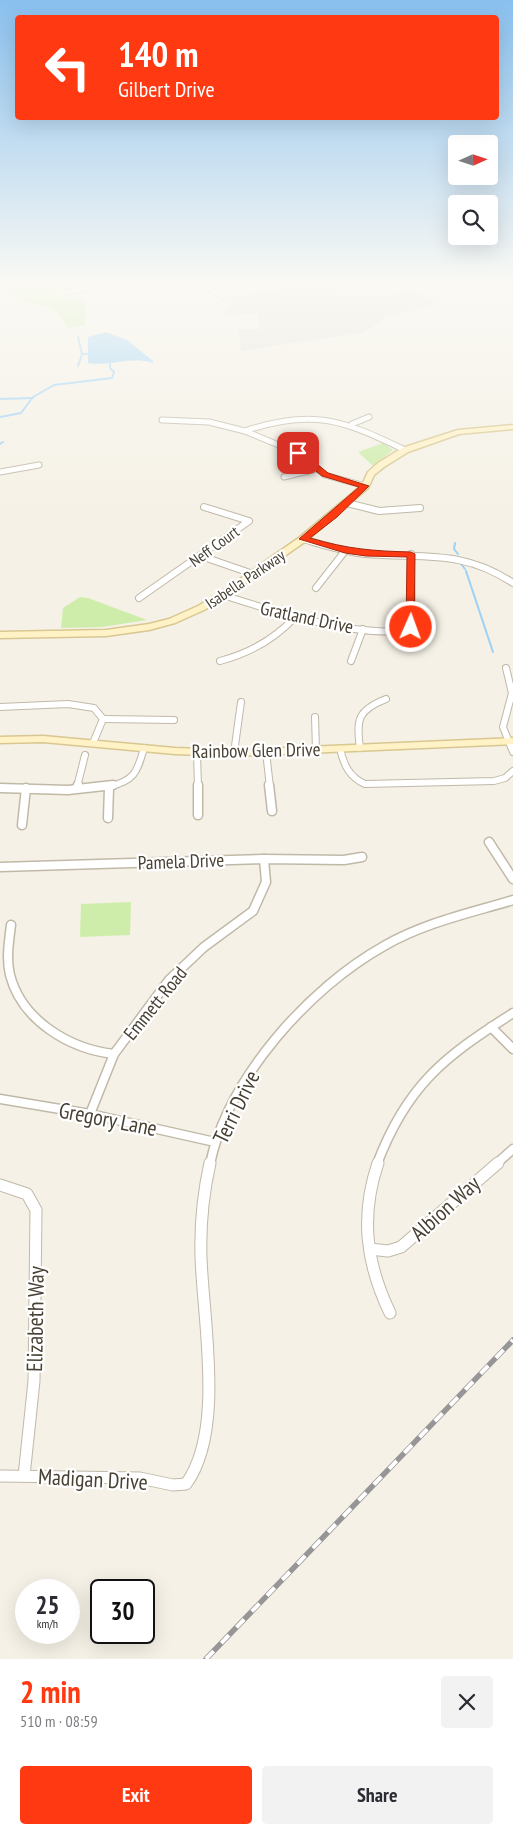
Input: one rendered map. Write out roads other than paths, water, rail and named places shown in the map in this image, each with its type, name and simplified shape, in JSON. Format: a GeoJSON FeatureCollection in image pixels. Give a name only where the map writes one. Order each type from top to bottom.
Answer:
{"type":"FeatureCollection","features":[{"type":"Feature","properties":{"kind":"street"},"geometry":{"type":"LineString","coordinates":[[352,424],[369,417]]}},
{"type":"Feature","properties":{"kind":"street"},"geometry":{"type":"LineString","coordinates":[[245,431],[280,419],[323,418],[352,424],[406,450]]}},
{"type":"Feature","properties":{"kind":"street"},"geometry":{"type":"LineString","coordinates":[[162,420],[209,422],[245,431],[298,453],[316,469],[336,479],[365,486]]}},
{"type":"Feature","properties":{"kind":"street","name":"Isabella Parkway"},"geometry":{"type":"LineString","coordinates":[[0,635],[106,633],[149,627],[194,612],[223,595],[304,539],[365,486],[371,474],[381,465],[406,450],[458,432],[513,427]]}},
{"type":"Feature","properties":{"kind":"street"},"geometry":{"type":"LineString","coordinates":[[0,472],[39,465]]}},
{"type":"Feature","properties":{"kind":"street"},"geometry":{"type":"LineString","coordinates":[[284,477],[316,469]]}},
{"type":"Feature","properties":{"kind":"street"},"geometry":{"type":"LineString","coordinates":[[347,503],[378,511],[420,508]]}},
{"type":"Feature","properties":{"kind":"street","name":"Neff Court"},"geometry":{"type":"LineString","coordinates":[[139,598],[249,521],[204,507]]}},
{"type":"Feature","properties":{"kind":"street"},"geometry":{"type":"LineString","coordinates":[[304,539],[345,551],[366,554],[411,554],[455,558],[491,569],[513,583]]}},
{"type":"Feature","properties":{"kind":"street"},"geometry":{"type":"LineString","coordinates":[[316,588],[345,551]]}},
{"type":"Feature","properties":{"kind":"street","name":"Gratland Drive"},"geometry":{"type":"LineString","coordinates":[[223,595],[295,617],[363,629],[402,631],[411,627],[411,554]]}},
{"type":"Feature","properties":{"kind":"street"},"geometry":{"type":"LineString","coordinates":[[201,556],[254,574]]}},
{"type":"Feature","properties":{"kind":"street"},"geometry":{"type":"LineString","coordinates":[[220,661],[240,656],[264,645],[282,631],[295,617]]}},
{"type":"Feature","properties":{"kind":"street"},"geometry":{"type":"LineString","coordinates":[[351,662],[363,629]]}},
{"type":"Feature","properties":{"kind":"street"},"geometry":{"type":"LineString","coordinates":[[506,668],[512,693],[503,727],[513,752]]}},
{"type":"Feature","properties":{"kind":"street"},"geometry":{"type":"LineString","coordinates":[[360,748],[357,730],[358,719],[363,709],[386,699]]}},
{"type":"Feature","properties":{"kind":"street"},"geometry":{"type":"LineString","coordinates":[[234,753],[241,702]]}},
{"type":"Feature","properties":{"kind":"street"},"geometry":{"type":"LineString","coordinates":[[0,707],[84,705],[94,708],[103,719],[174,720]]}},
{"type":"Feature","properties":{"kind":"street"},"geometry":{"type":"LineString","coordinates":[[315,717],[316,750]]}},
{"type":"Feature","properties":{"kind":"street"},"geometry":{"type":"LineString","coordinates":[[93,743],[103,719]]}},
{"type":"Feature","properties":{"kind":"street","name":"Rainbow Glen Drive"},"geometry":{"type":"LineString","coordinates":[[0,740],[43,738],[144,748],[234,753],[510,741]]}},
{"type":"Feature","properties":{"kind":"street"},"geometry":{"type":"LineString","coordinates":[[0,788],[109,788],[131,779],[135,774],[144,748]]}},
{"type":"Feature","properties":{"kind":"street"},"geometry":{"type":"LineString","coordinates":[[340,749],[348,774],[356,781],[365,784],[494,781],[505,778],[513,771]]}},
{"type":"Feature","properties":{"kind":"street"},"geometry":{"type":"LineString","coordinates":[[198,752],[198,815]]}},
{"type":"Feature","properties":{"kind":"street"},"geometry":{"type":"LineString","coordinates":[[266,752],[272,811]]}},
{"type":"Feature","properties":{"kind":"street"},"geometry":{"type":"LineString","coordinates":[[77,788],[85,755]]}},
{"type":"Feature","properties":{"kind":"street"},"geometry":{"type":"LineString","coordinates":[[22,825],[26,788]]}},
{"type":"Feature","properties":{"kind":"street"},"geometry":{"type":"LineString","coordinates":[[108,818],[109,788]]}},
{"type":"Feature","properties":{"kind":"street"},"geometry":{"type":"LineString","coordinates":[[489,842],[513,879]]}},
{"type":"Feature","properties":{"kind":"street","name":"Pamela Drive"},"geometry":{"type":"LineString","coordinates":[[0,867],[264,858],[344,860],[362,857]]}},
{"type":"Feature","properties":{"kind":"street","name":"Emmett Road"},"geometry":{"type":"LineString","coordinates":[[90,1114],[114,1054],[169,980],[204,947],[253,911],[261,897],[266,882],[264,858]]}},
{"type":"Feature","properties":{"kind":"street","name":"Terri Drive"},"geometry":{"type":"LineString","coordinates":[[186,1484],[197,1472],[203,1456],[210,1354],[200,1256],[202,1214],[216,1142],[237,1095],[259,1061],[323,988],[383,946],[422,928],[513,900]]}},
{"type":"Feature","properties":{"kind":"street"},"geometry":{"type":"LineString","coordinates":[[11,925],[7,956],[10,974],[18,997],[49,1030],[90,1051],[114,1054]]}},
{"type":"Feature","properties":{"kind":"street"},"geometry":{"type":"LineString","coordinates":[[390,1313],[381,1298],[374,1278],[368,1216],[372,1179],[384,1144],[400,1114],[420,1085],[454,1052],[513,1013]]}},
{"type":"Feature","properties":{"kind":"street"},"geometry":{"type":"LineString","coordinates":[[491,1027],[513,1049]]}},
{"type":"Feature","properties":{"kind":"street","name":"Gregory Lane"},"geometry":{"type":"LineString","coordinates":[[0,1099],[90,1114],[216,1142]]}},
{"type":"Feature","properties":{"kind":"street","name":"Albion Way"},"geometry":{"type":"LineString","coordinates":[[370,1249],[388,1251],[401,1247],[513,1149]]}},
{"type":"Feature","properties":{"kind":"street","name":"Elizabeth Way"},"geometry":{"type":"LineString","coordinates":[[0,1185],[23,1191],[32,1198],[36,1210],[34,1381],[24,1476]]}},
{"type":"Feature","properties":{"kind":"street","name":"Madigan Drive"},"geometry":{"type":"LineString","coordinates":[[0,1476],[140,1478],[173,1485],[186,1484]]}},
{"type":"Feature","properties":{"kind":"water"},"geometry":{"type":"Polygon","coordinates":[[[88,357],[149,357],[153,361],[153,363],[138,360],[105,364],[88,363],[88,357]]]}},
{"type":"Feature","properties":{"kind":"waterway"},"geometry":{"type":"LineString","coordinates":[[78,366],[81,357]]}},
{"type":"Feature","properties":{"kind":"waterway"},"geometry":{"type":"LineString","coordinates":[[32,398],[54,385],[112,378],[114,372],[110,368],[110,361]]}},
{"type":"Feature","properties":{"kind":"waterway"},"geometry":{"type":"LineString","coordinates":[[0,399],[32,398]]}},
{"type":"Feature","properties":{"kind":"waterway"},"geometry":{"type":"LineString","coordinates":[[0,417],[21,413],[32,398]]}},
{"type":"Feature","properties":{"kind":"waterway"},"geometry":{"type":"LineString","coordinates":[[455,543],[454,549],[458,554]]}},
{"type":"Feature","properties":{"kind":"waterway"},"geometry":{"type":"LineString","coordinates":[[461,564],[465,569]]}},
{"type":"Feature","properties":{"kind":"waterway"},"geometry":{"type":"LineString","coordinates":[[466,571],[493,652]]}},
{"type":"Feature","properties":{"kind":"railway"},"geometry":{"type":"LineString","coordinates":[[206,1659],[513,1340]]}}]}
